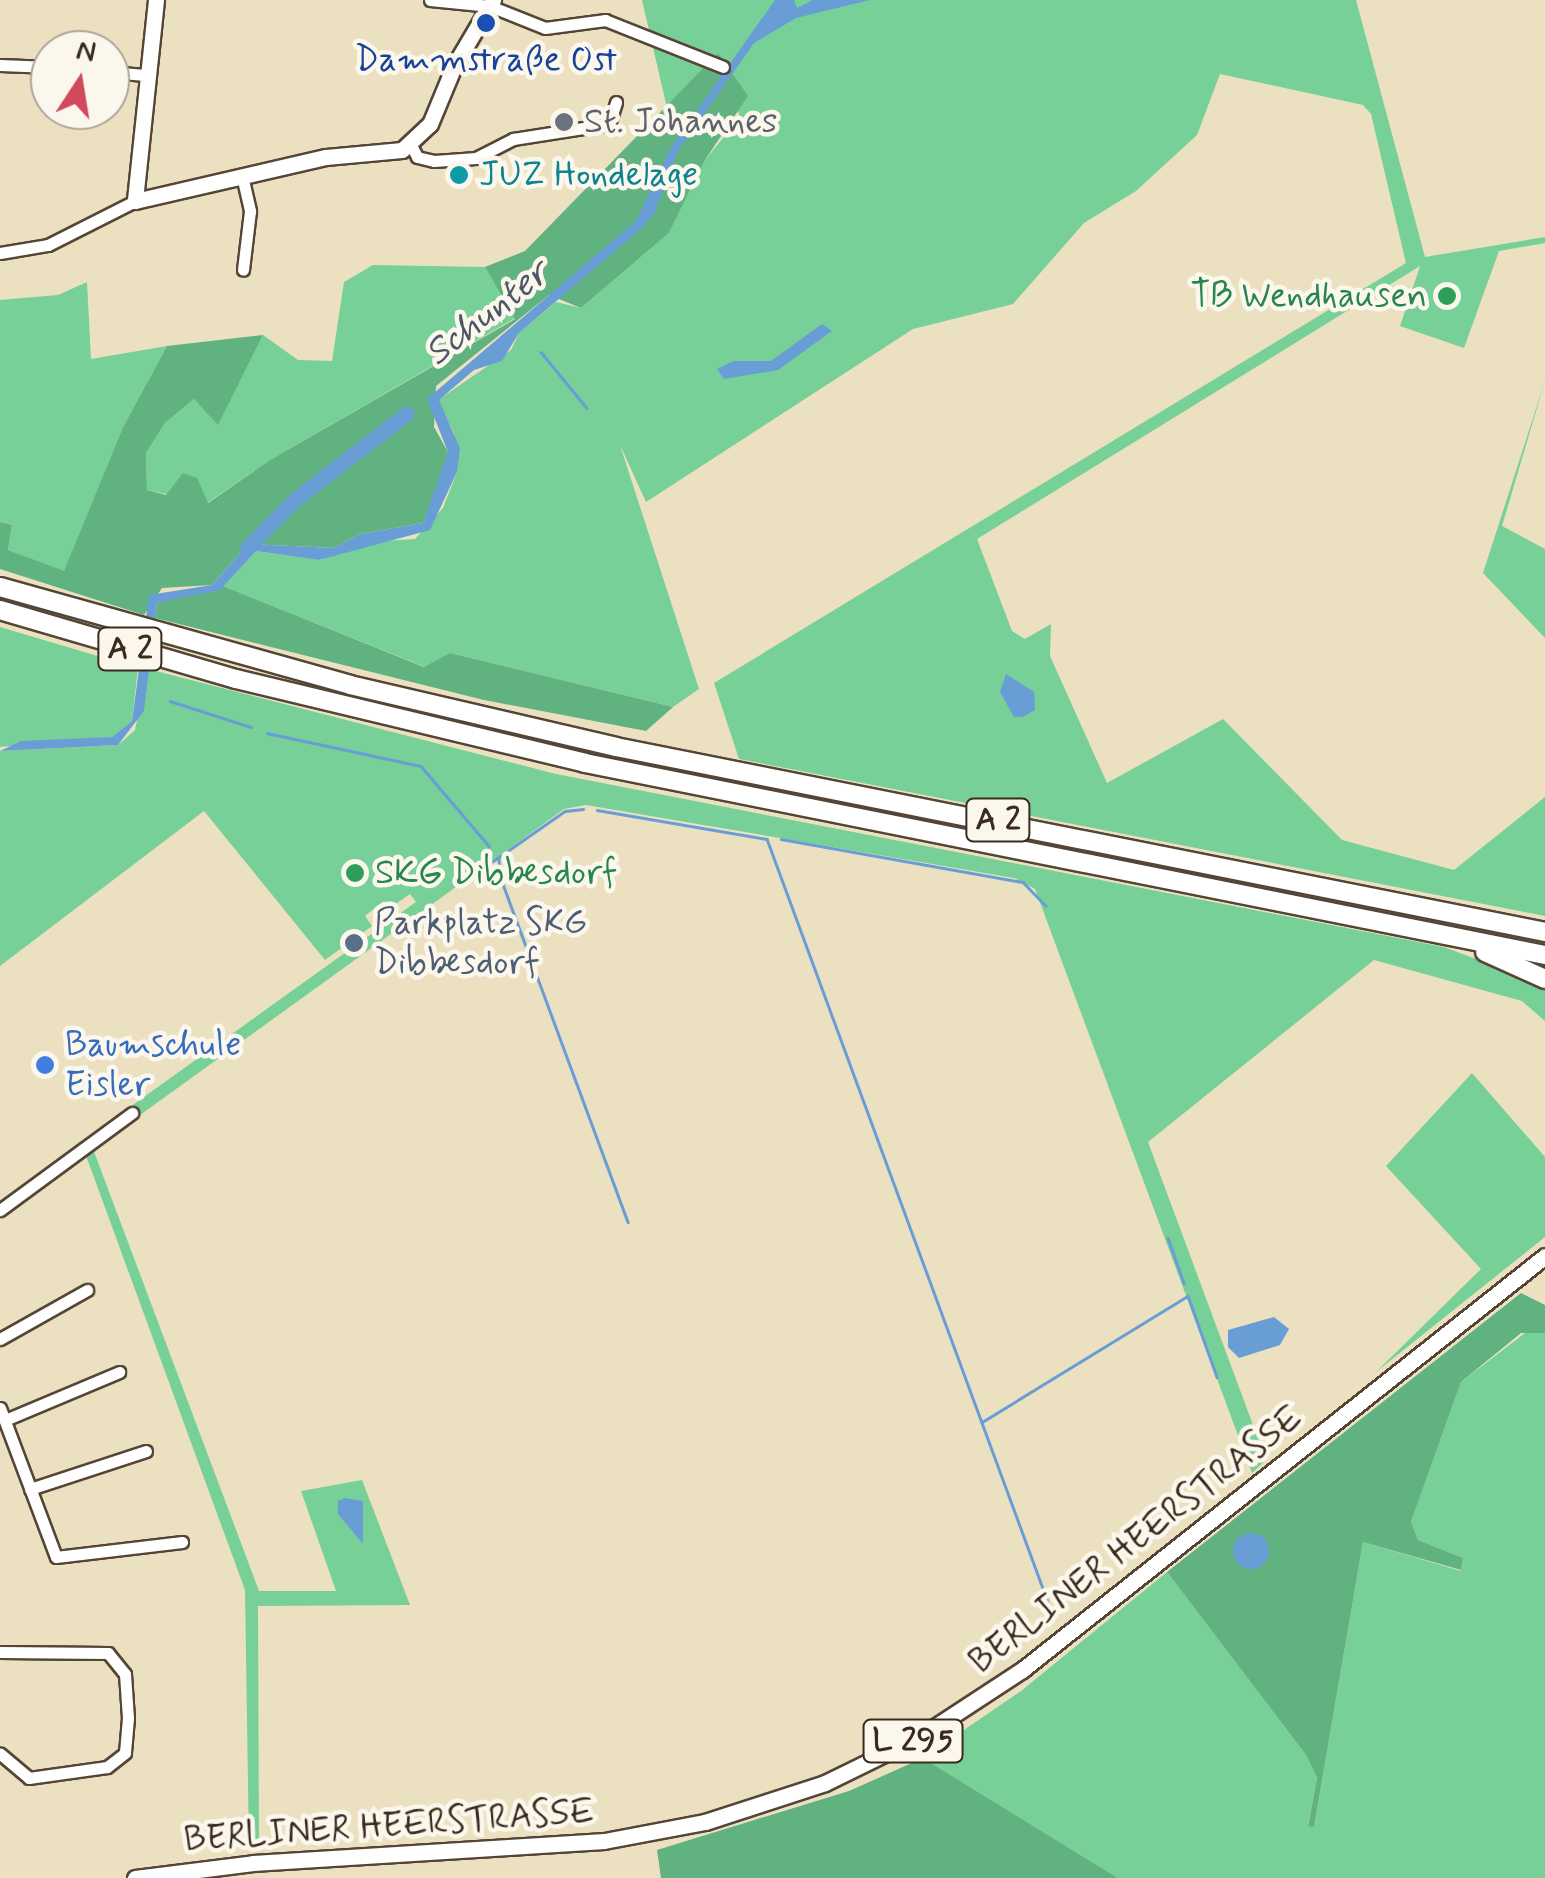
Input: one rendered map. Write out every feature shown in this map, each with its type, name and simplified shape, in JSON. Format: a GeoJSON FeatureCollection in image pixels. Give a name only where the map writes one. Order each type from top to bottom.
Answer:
{"type":"FeatureCollection","features":[{"type":"Feature","properties":{"kind":"highway","name":"A 2"},"geometry":{"type":"LineString","coordinates":[[0,587],[224,652],[616,747],[1544,931]]}},
{"type":"Feature","properties":{"kind":"highway","name":"A 2"},"geometry":{"type":"LineString","coordinates":[[0,610],[236,679],[586,764],[1430,929],[1545,955]]}},
{"type":"Feature","properties":{"kind":"highway"},"geometry":{"type":"LineString","coordinates":[[1430,929],[1448,943],[1545,979]]}},
{"type":"Feature","properties":{"kind":"main road"},"geometry":{"type":"LineString","coordinates":[[156,0],[135,201],[242,180],[326,157],[385,156],[411,145],[430,124],[454,66],[491,3]]}},
{"type":"Feature","properties":{"kind":"main road","name":"BERLINER HEERSTRASSE"},"geometry":{"type":"LineString","coordinates":[[134,1878],[253,1863],[604,1841],[705,1822],[825,1783],[921,1736],[1022,1670],[1545,1256]]}},
{"type":"Feature","properties":{"kind":"street"},"geometry":{"type":"LineString","coordinates":[[430,0],[491,3],[545,28],[605,20],[724,67]]}},
{"type":"Feature","properties":{"kind":"street"},"geometry":{"type":"LineString","coordinates":[[0,65],[30,66]]}},
{"type":"Feature","properties":{"kind":"street"},"geometry":{"type":"LineString","coordinates":[[130,74],[146,75]]}},
{"type":"Feature","properties":{"kind":"street"},"geometry":{"type":"LineString","coordinates":[[411,145],[417,157],[434,161],[476,158],[514,139],[609,124],[616,102]]}},
{"type":"Feature","properties":{"kind":"street"},"geometry":{"type":"LineString","coordinates":[[242,180],[250,212],[243,270]]}},
{"type":"Feature","properties":{"kind":"street"},"geometry":{"type":"LineString","coordinates":[[0,253],[48,245],[135,201]]}},
{"type":"Feature","properties":{"kind":"street"},"geometry":{"type":"LineString","coordinates":[[0,1210],[132,1113]]}},
{"type":"Feature","properties":{"kind":"street"},"geometry":{"type":"LineString","coordinates":[[0,1338],[87,1290]]}},
{"type":"Feature","properties":{"kind":"street"},"geometry":{"type":"LineString","coordinates":[[120,1372],[2,1414],[56,1557],[182,1542]]}},
{"type":"Feature","properties":{"kind":"street"},"geometry":{"type":"LineString","coordinates":[[30,1489],[146,1451]]}},
{"type":"Feature","properties":{"kind":"street"},"geometry":{"type":"LineString","coordinates":[[0,1652],[98,1651],[116,1658],[128,1688],[121,1759],[40,1779],[20,1774],[0,1754]]}},
{"type":"Feature","properties":{"kind":"green space"},"geometry":{"type":"Polygon","coordinates":[[[642,0],[1356,0],[1425,257],[1545,237],[1545,243],[1499,251],[1464,348],[1400,326],[1420,266],[977,539],[1012,631],[1025,639],[1051,624],[1050,656],[1107,783],[1223,719],[1342,840],[1454,870],[1545,797],[1545,916],[739,759],[714,683],[1406,263],[1371,114],[1363,105],[1220,74],[1197,135],[1136,191],[1084,223],[1013,304],[913,329],[646,502],[620,445],[699,689],[673,707],[450,653],[425,667],[223,586],[256,551],[320,560],[368,542],[415,539],[443,508],[457,472],[454,433],[438,400],[511,350],[519,333],[556,302],[581,308],[669,233],[705,160],[740,117],[718,53],[667,108],[642,0]]]}},
{"type":"Feature","properties":{"kind":"green space"},"geometry":{"type":"Polygon","coordinates":[[[718,53],[748,96],[705,160],[669,233],[581,308],[549,295],[436,386],[434,427],[448,452],[423,523],[360,534],[334,548],[248,544],[212,585],[162,588],[144,615],[0,569],[0,522],[12,525],[8,550],[64,571],[123,427],[167,346],[263,335],[218,425],[194,399],[165,423],[146,453],[147,490],[166,495],[183,473],[197,478],[208,503],[270,460],[515,319],[485,267],[525,251],[718,53]]]}},
{"type":"Feature","properties":{"kind":"green space"},"geometry":{"type":"Polygon","coordinates":[[[373,265],[485,267],[515,318],[270,460],[207,503],[147,490],[146,453],[165,423],[194,399],[218,424],[263,335],[298,360],[332,361],[344,282],[373,265]]]}},
{"type":"Feature","properties":{"kind":"green space"},"geometry":{"type":"Polygon","coordinates":[[[87,282],[91,359],[167,346],[123,427],[64,572],[8,550],[12,525],[0,522],[0,300],[58,295],[87,282]]]}},
{"type":"Feature","properties":{"kind":"green space"},"geometry":{"type":"Polygon","coordinates":[[[1545,381],[1502,526],[1545,549],[1545,638],[1483,573],[1545,381]]]}},
{"type":"Feature","properties":{"kind":"green space"},"geometry":{"type":"Polygon","coordinates":[[[223,586],[424,667],[450,653],[673,707],[646,731],[484,700],[155,618],[157,603],[223,586]]]}},
{"type":"Feature","properties":{"kind":"green space"},"geometry":{"type":"Polygon","coordinates":[[[0,627],[138,668],[132,721],[112,737],[0,747],[0,627]]]}},
{"type":"Feature","properties":{"kind":"green space"},"geometry":{"type":"Polygon","coordinates":[[[148,669],[556,774],[1444,947],[1545,985],[1545,1021],[1522,1001],[1374,960],[1148,1142],[1266,1460],[1252,1473],[1035,889],[1014,878],[586,805],[564,809],[93,1149],[259,1591],[336,1591],[301,1491],[362,1480],[410,1605],[258,1606],[259,1846],[249,1847],[245,1590],[81,1142],[416,902],[410,894],[390,908],[384,901],[365,916],[372,926],[325,960],[204,811],[0,966],[0,751],[118,745],[135,730],[148,669]]]}},
{"type":"Feature","properties":{"kind":"green space"},"geometry":{"type":"Polygon","coordinates":[[[1472,1073],[1545,1157],[1545,1237],[1376,1372],[1481,1269],[1386,1166],[1472,1073]]]}},
{"type":"Feature","properties":{"kind":"green space"},"geometry":{"type":"Polygon","coordinates":[[[1521,1293],[1545,1305],[1545,1333],[1521,1333],[1461,1382],[1411,1522],[1418,1540],[1463,1558],[1461,1570],[1363,1542],[1314,1827],[1308,1826],[1317,1778],[1306,1755],[1167,1572],[1521,1293]]]}},
{"type":"Feature","properties":{"kind":"green space"},"geometry":{"type":"Polygon","coordinates":[[[1529,1330],[1545,1333],[1545,1878],[1118,1878],[923,1758],[1021,1691],[1167,1572],[1306,1755],[1317,1778],[1308,1825],[1314,1827],[1363,1542],[1461,1571],[1463,1558],[1418,1540],[1411,1522],[1461,1382],[1529,1330]]]}},
{"type":"Feature","properties":{"kind":"green space"},"geometry":{"type":"Polygon","coordinates":[[[923,1758],[1118,1878],[661,1878],[657,1850],[849,1791],[923,1758]]]}},
{"type":"Feature","properties":{"kind":"water"},"geometry":{"type":"Polygon","coordinates":[[[775,0],[794,0],[797,8],[813,0],[870,0],[796,18],[754,43],[678,151],[655,212],[641,229],[519,333],[502,361],[474,370],[439,400],[460,448],[457,472],[430,530],[319,560],[256,551],[220,590],[157,603],[144,711],[118,745],[0,751],[21,741],[112,737],[132,721],[149,595],[212,585],[248,544],[334,548],[360,534],[423,523],[448,452],[427,399],[636,221],[671,147],[775,0]]]}},
{"type":"Feature","properties":{"kind":"water"},"geometry":{"type":"Polygon","coordinates":[[[822,324],[832,331],[778,370],[724,379],[717,369],[734,361],[771,361],[822,324]]]}},
{"type":"Feature","properties":{"kind":"water"},"geometry":{"type":"Polygon","coordinates":[[[1006,674],[1034,692],[1035,710],[1023,717],[1014,717],[1000,692],[1006,674]]]}},
{"type":"Feature","properties":{"kind":"water"},"geometry":{"type":"Polygon","coordinates":[[[1274,1317],[1289,1329],[1280,1345],[1239,1358],[1228,1347],[1228,1330],[1274,1317]]]}},
{"type":"Feature","properties":{"kind":"water"},"geometry":{"type":"Polygon","coordinates":[[[338,1501],[363,1501],[363,1544],[338,1514],[338,1501]]]}},
{"type":"Feature","properties":{"kind":"water"},"geometry":{"type":"Polygon","coordinates":[[[1251,1533],[1264,1538],[1269,1551],[1264,1564],[1251,1569],[1238,1564],[1233,1551],[1238,1538],[1251,1533]]]}},
{"type":"Feature","properties":{"kind":"waterway"},"geometry":{"type":"LineString","coordinates":[[541,352],[587,408]]}},
{"type":"Feature","properties":{"kind":"waterway"},"geometry":{"type":"LineString","coordinates":[[247,548],[293,501],[406,414]]}},
{"type":"Feature","properties":{"kind":"waterway"},"geometry":{"type":"LineString","coordinates":[[170,701],[251,727]]}},
{"type":"Feature","properties":{"kind":"waterway"},"geometry":{"type":"LineString","coordinates":[[267,733],[421,766],[489,846]]}},
{"type":"Feature","properties":{"kind":"waterway"},"geometry":{"type":"LineString","coordinates":[[483,868],[565,811],[583,809]]}},
{"type":"Feature","properties":{"kind":"waterway"},"geometry":{"type":"LineString","coordinates":[[597,810],[767,839],[1051,1610]]}},
{"type":"Feature","properties":{"kind":"waterway"},"geometry":{"type":"LineString","coordinates":[[781,839],[1023,882],[1046,906]]}},
{"type":"Feature","properties":{"kind":"waterway"},"geometry":{"type":"LineString","coordinates":[[499,858],[500,876],[628,1222]]}},
{"type":"Feature","properties":{"kind":"waterway"},"geometry":{"type":"LineString","coordinates":[[1168,1238],[1184,1283]]}},
{"type":"Feature","properties":{"kind":"waterway"},"geometry":{"type":"LineString","coordinates":[[982,1422],[1188,1296],[1217,1377]]}},
{"type":"Feature","properties":{"kind":"place","name":"Dammstraße Ost"},"geometry":{"type":"Point","coordinates":[486,23]}},
{"type":"Feature","properties":{"kind":"place","name":"St. Johannes"},"geometry":{"type":"Point","coordinates":[564,122]}},
{"type":"Feature","properties":{"kind":"place","name":"JUZ Hondelage"},"geometry":{"type":"Point","coordinates":[459,175]}},
{"type":"Feature","properties":{"kind":"place","name":"TB Wendhausen"},"geometry":{"type":"Point","coordinates":[1447,296]}},
{"type":"Feature","properties":{"kind":"place","name":"SKG Dibbesdorf"},"geometry":{"type":"Point","coordinates":[355,873]}},
{"type":"Feature","properties":{"kind":"place","name":"Parkplatz SKG Dibbesdorf"},"geometry":{"type":"Point","coordinates":[354,943]}},
{"type":"Feature","properties":{"kind":"place","name":"Baumschule Eisler"},"geometry":{"type":"Point","coordinates":[45,1065]}},
{"type":"Feature","properties":{"kind":"water label","name":"Schunter"},"geometry":{"type":"Point","coordinates":[487,314]}}]}
